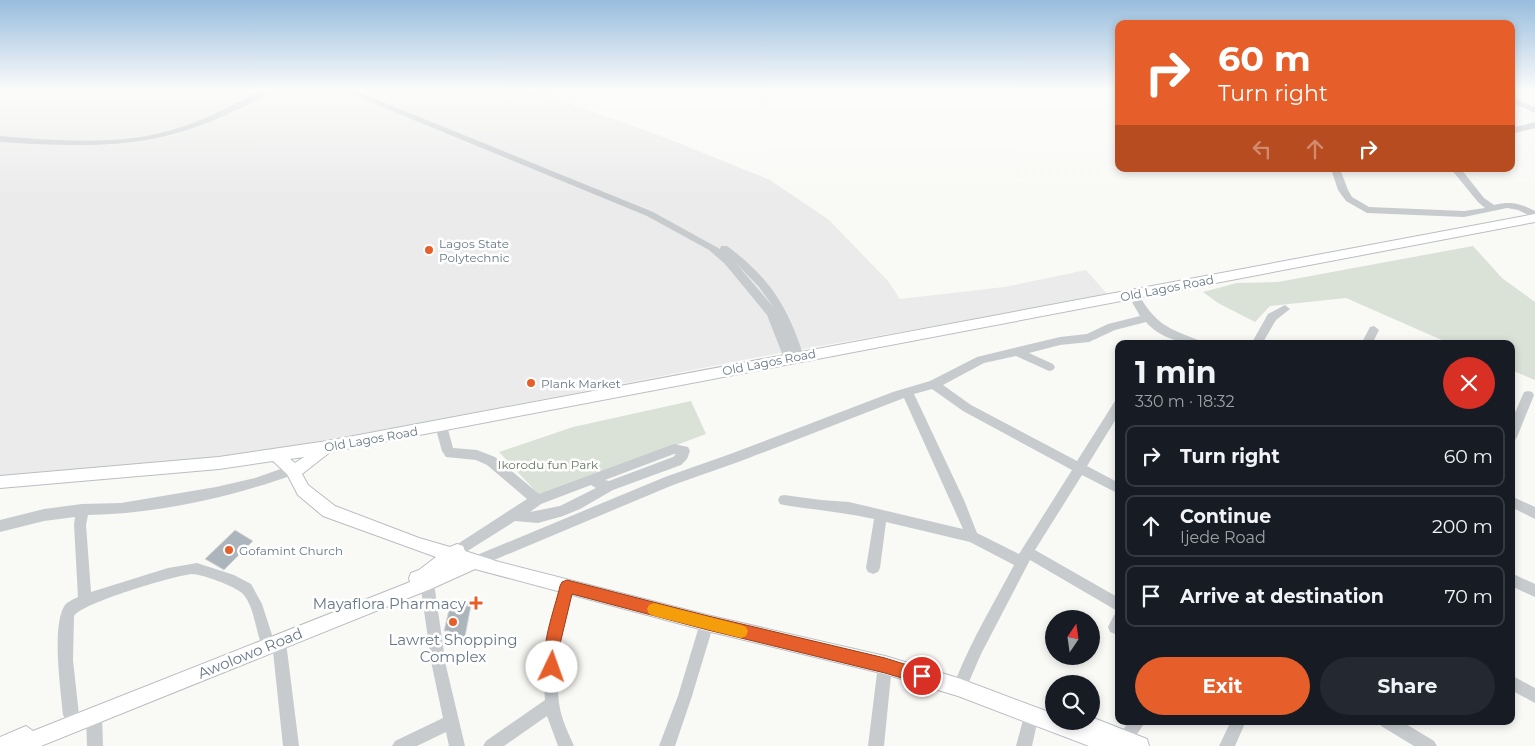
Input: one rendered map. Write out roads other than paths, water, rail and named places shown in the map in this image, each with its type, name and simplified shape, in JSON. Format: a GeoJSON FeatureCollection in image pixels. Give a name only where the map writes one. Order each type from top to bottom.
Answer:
{"type":"FeatureCollection","features":[{"type":"Feature","properties":{"kind":"main road","name":"Old Lagos Road"},"geometry":{"type":"LineString","coordinates":[[296,463],[327,447],[1535,217]]}},
{"type":"Feature","properties":{"kind":"main road"},"geometry":{"type":"LineString","coordinates":[[0,482],[86,476],[276,456],[296,463],[303,490],[329,512],[478,560],[567,586],[708,623],[823,647],[890,658],[963,679],[1045,710]]}},
{"type":"Feature","properties":{"kind":"main road","name":"Awolowo Road"},"geometry":{"type":"LineString","coordinates":[[18,746],[94,716],[426,574],[455,553]]}},
{"type":"Feature","properties":{"kind":"main road"},"geometry":{"type":"LineString","coordinates":[[478,560],[823,647],[958,687],[1031,714],[1126,744]]}},
{"type":"Feature","properties":{"kind":"main road","name":"Awolowo Road"},"geometry":{"type":"LineString","coordinates":[[0,746],[71,715],[427,583],[478,560]]}},
{"type":"Feature","properties":{"kind":"main road"},"geometry":{"type":"LineString","coordinates":[[1096,730],[1126,744]]}},
{"type":"Feature","properties":{"kind":"street"},"geometry":{"type":"LineString","coordinates":[[0,139],[54,142],[138,140],[193,125]]}},
{"type":"Feature","properties":{"kind":"street"},"geometry":{"type":"LineString","coordinates":[[431,125],[650,214],[712,248],[730,262],[772,313],[793,358]]}},
{"type":"Feature","properties":{"kind":"street"},"geometry":{"type":"LineString","coordinates":[[445,125],[609,190],[654,210],[718,244],[737,258],[779,307],[790,331],[793,358]]}},
{"type":"Feature","properties":{"kind":"street"},"geometry":{"type":"LineString","coordinates":[[1515,130],[1535,125]]}},
{"type":"Feature","properties":{"kind":"street"},"geometry":{"type":"LineString","coordinates":[[1337,172],[1343,190],[1350,199],[1367,210],[1464,214],[1501,206],[1515,206],[1535,217]]}},
{"type":"Feature","properties":{"kind":"street"},"geometry":{"type":"LineString","coordinates":[[1458,172],[1481,200],[1492,209]]}},
{"type":"Feature","properties":{"kind":"street"},"geometry":{"type":"LineString","coordinates":[[1133,294],[1146,318],[1160,330],[1183,340]]}},
{"type":"Feature","properties":{"kind":"street"},"geometry":{"type":"LineString","coordinates":[[1258,340],[1272,317],[1285,309]]}},
{"type":"Feature","properties":{"kind":"street"},"geometry":{"type":"LineString","coordinates":[[478,560],[644,490],[907,392],[934,384],[980,360],[1060,341],[1089,338],[1112,327],[1146,318]]}},
{"type":"Feature","properties":{"kind":"street"},"geometry":{"type":"LineString","coordinates":[[1368,340],[1374,330]]}},
{"type":"Feature","properties":{"kind":"street"},"geometry":{"type":"LineString","coordinates":[[1016,351],[1049,367]]}},
{"type":"Feature","properties":{"kind":"street"},"geometry":{"type":"LineString","coordinates":[[934,384],[967,408],[1115,487]]}},
{"type":"Feature","properties":{"kind":"street"},"geometry":{"type":"LineString","coordinates":[[907,392],[922,429],[964,513],[972,537]]}},
{"type":"Feature","properties":{"kind":"street"},"geometry":{"type":"LineString","coordinates":[[1515,427],[1528,395]]}},
{"type":"Feature","properties":{"kind":"street"},"geometry":{"type":"LineString","coordinates":[[963,679],[976,649],[1024,557],[1115,411]]}},
{"type":"Feature","properties":{"kind":"street"},"geometry":{"type":"LineString","coordinates":[[441,426],[450,453],[477,455],[491,461],[537,500]]}},
{"type":"Feature","properties":{"kind":"street"},"geometry":{"type":"LineString","coordinates":[[455,553],[512,515],[537,500],[674,449],[684,451],[677,462],[609,486],[580,504],[566,510],[529,518],[512,515]]}},
{"type":"Feature","properties":{"kind":"street"},"geometry":{"type":"LineString","coordinates":[[0,526],[44,515],[82,510],[121,509],[235,488],[296,463]]}},
{"type":"Feature","properties":{"kind":"street"},"geometry":{"type":"LineString","coordinates":[[592,479],[600,484],[609,486]]}},
{"type":"Feature","properties":{"kind":"street"},"geometry":{"type":"LineString","coordinates":[[784,500],[849,508],[972,537],[1024,557],[1115,604]]}},
{"type":"Feature","properties":{"kind":"street"},"geometry":{"type":"LineString","coordinates":[[1515,503],[1535,514]]}},
{"type":"Feature","properties":{"kind":"street"},"geometry":{"type":"LineString","coordinates":[[82,510],[80,525],[85,600]]}},
{"type":"Feature","properties":{"kind":"street"},"geometry":{"type":"LineString","coordinates":[[873,568],[881,516]]}},
{"type":"Feature","properties":{"kind":"street"},"geometry":{"type":"LineString","coordinates":[[71,715],[65,621],[70,609],[85,600],[143,581],[195,568],[244,586],[253,601],[272,640],[291,746]]}},
{"type":"Feature","properties":{"kind":"street"},"geometry":{"type":"LineString","coordinates":[[1515,581],[1535,591]]}},
{"type":"Feature","properties":{"kind":"street"},"geometry":{"type":"LineString","coordinates":[[427,583],[438,666],[457,746]]}},
{"type":"Feature","properties":{"kind":"street"},"geometry":{"type":"LineString","coordinates":[[566,746],[555,723],[552,704],[553,644],[567,586]]}},
{"type":"Feature","properties":{"kind":"street"},"geometry":{"type":"LineString","coordinates":[[667,746],[708,623]]}},
{"type":"Feature","properties":{"kind":"street"},"geometry":{"type":"LineString","coordinates":[[876,746],[882,707],[885,665]]}},
{"type":"Feature","properties":{"kind":"street"},"geometry":{"type":"LineString","coordinates":[[1515,684],[1535,696]]}},
{"type":"Feature","properties":{"kind":"street"},"geometry":{"type":"LineString","coordinates":[[491,746],[552,704]]}},
{"type":"Feature","properties":{"kind":"street"},"geometry":{"type":"LineString","coordinates":[[1024,746],[1031,714]]}},
{"type":"Feature","properties":{"kind":"street"},"geometry":{"type":"LineString","coordinates":[[94,716],[95,746]]}},
{"type":"Feature","properties":{"kind":"street"},"geometry":{"type":"LineString","coordinates":[[400,746],[450,723]]}},
{"type":"Feature","properties":{"kind":"street"},"geometry":{"type":"LineString","coordinates":[[1126,744],[1137,725]]}},
{"type":"Feature","properties":{"kind":"street"},"geometry":{"type":"LineString","coordinates":[[1227,746],[1238,725]]}},
{"type":"Feature","properties":{"kind":"street"},"geometry":{"type":"LineString","coordinates":[[1393,725],[1429,746]]}},
{"type":"Feature","properties":{"kind":"place","name":"Lagos State Polytechnic"},"geometry":{"type":"Point","coordinates":[429,250]}},
{"type":"Feature","properties":{"kind":"place","name":"Plank Market"},"geometry":{"type":"Point","coordinates":[531,383]}},
{"type":"Feature","properties":{"kind":"place","name":"Gofamint Church"},"geometry":{"type":"Point","coordinates":[229,550]}},
{"type":"Feature","properties":{"kind":"place","name":"Mayaflora Pharmacy"},"geometry":{"type":"Point","coordinates":[476,603]}},
{"type":"Feature","properties":{"kind":"place","name":"Lawret Shopping Complex"},"geometry":{"type":"Point","coordinates":[453,622]}},
{"type":"Feature","properties":{"kind":"park label","name":"Ikorodu fun Park"},"geometry":{"type":"Point","coordinates":[548,464]}}]}
